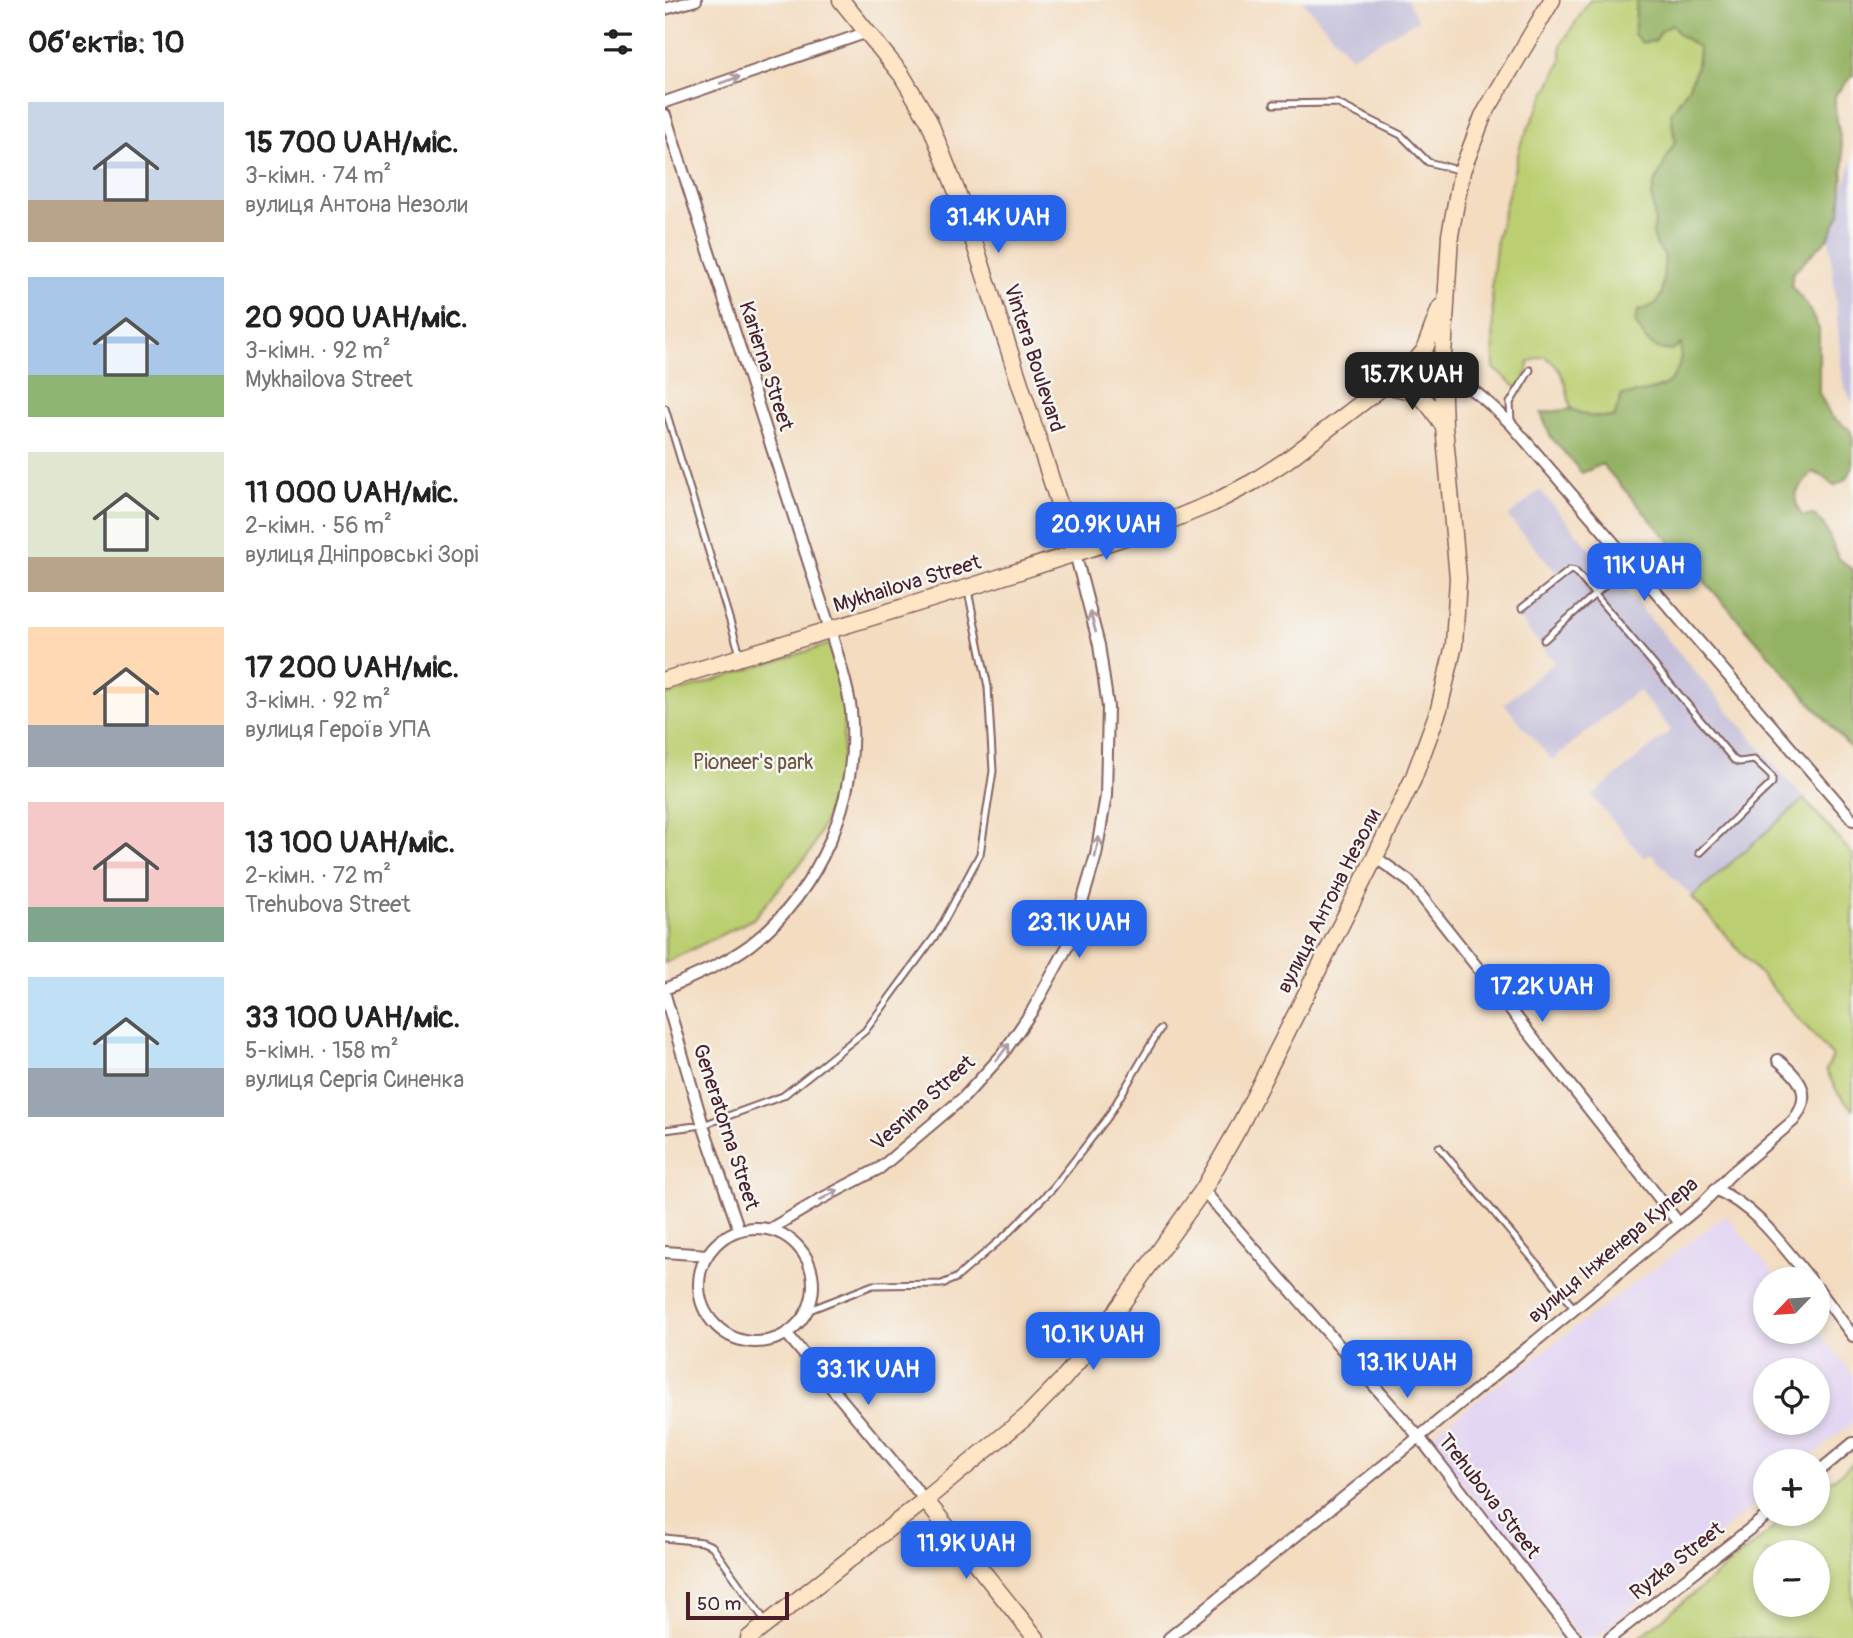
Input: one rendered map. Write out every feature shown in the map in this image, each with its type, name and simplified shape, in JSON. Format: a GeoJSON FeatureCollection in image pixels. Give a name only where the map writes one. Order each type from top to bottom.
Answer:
{"type":"FeatureCollection","features":[{"type":"Feature","properties":{"kind":"main road","name":"Vintera Boulevard"},"geometry":{"type":"LineString","coordinates":[[841,0],[901,74],[929,121],[962,205],[1075,553]]}},
{"type":"Feature","properties":{"kind":"main road","name":"вулиця Антона Незоли"},"geometry":{"type":"LineString","coordinates":[[749,1638],[1026,1417],[1095,1341],[1203,1190],[1239,1127],[1375,857],[1413,779],[1439,709],[1454,645],[1458,578],[1442,374],[1450,235],[1462,171],[1483,116],[1552,0]]}},
{"type":"Feature","properties":{"kind":"main road","name":"Mykhailova Street"},"geometry":{"type":"LineString","coordinates":[[665,680],[1147,530],[1213,503],[1287,460],[1414,363],[1424,351],[1445,296]]}},
{"type":"Feature","properties":{"kind":"main road"},"geometry":{"type":"LineString","coordinates":[[1386,386],[1405,388],[1421,394],[1444,426]]}},
{"type":"Feature","properties":{"kind":"main road"},"geometry":{"type":"LineString","coordinates":[[925,1500],[1036,1638]]}},
{"type":"Feature","properties":{"kind":"street"},"geometry":{"type":"LineString","coordinates":[[665,9],[696,0]]}},
{"type":"Feature","properties":{"kind":"street"},"geometry":{"type":"LineString","coordinates":[[665,102],[868,32]]}},
{"type":"Feature","properties":{"kind":"street","name":"Karierna Street"},"geometry":{"type":"LineString","coordinates":[[665,115],[830,629],[851,709],[852,748],[849,788],[836,827],[821,861],[788,905],[750,944],[725,961],[665,989]]}},
{"type":"Feature","properties":{"kind":"street"},"geometry":{"type":"LineString","coordinates":[[1442,374],[1463,382],[1480,394],[1511,424],[1853,820]]}},
{"type":"Feature","properties":{"kind":"street","name":"Vesnina Street"},"geometry":{"type":"LineString","coordinates":[[739,1230],[754,1227],[770,1229],[880,1168],[964,1097],[1002,1055],[1033,1011],[1072,940],[1096,855],[1106,796],[1108,707],[1099,645],[1075,553]]}},
{"type":"Feature","properties":{"kind":"street"},"geometry":{"type":"LineString","coordinates":[[1375,857],[1410,882],[1678,1222]]}},
{"type":"Feature","properties":{"kind":"street","name":"Generatorna Street"},"geometry":{"type":"LineString","coordinates":[[665,995],[703,1125],[739,1230]]}},
{"type":"Feature","properties":{"kind":"street","name":"вулиця Інженера Купера"},"geometry":{"type":"LineString","coordinates":[[1170,1638],[1701,1205],[1715,1189],[1793,1122],[1801,1112],[1803,1090],[1795,1074],[1778,1060]]}},
{"type":"Feature","properties":{"kind":"street"},"geometry":{"type":"LineString","coordinates":[[1715,1189],[1735,1198],[1754,1214],[1800,1267]]}},
{"type":"Feature","properties":{"kind":"street","name":"Trehubova Street"},"geometry":{"type":"LineString","coordinates":[[1203,1190],[1419,1437],[1576,1638]]}},
{"type":"Feature","properties":{"kind":"street"},"geometry":{"type":"LineString","coordinates":[[739,1230],[724,1237],[711,1248],[698,1280],[699,1298],[706,1315],[718,1329],[734,1339],[752,1343],[770,1341],[787,1334],[799,1324],[813,1294],[813,1278],[808,1261],[799,1247],[786,1236],[770,1229]]}},
{"type":"Feature","properties":{"kind":"street"},"geometry":{"type":"LineString","coordinates":[[665,1252],[707,1255]]}},
{"type":"Feature","properties":{"kind":"street"},"geometry":{"type":"LineString","coordinates":[[1831,1306],[1853,1336]]}},
{"type":"Feature","properties":{"kind":"street"},"geometry":{"type":"LineString","coordinates":[[787,1334],[925,1500]]}},
{"type":"Feature","properties":{"kind":"street"},"geometry":{"type":"LineString","coordinates":[[1830,1462],[1853,1443]]}},
{"type":"Feature","properties":{"kind":"street","name":"Ryzka Street"},"geometry":{"type":"LineString","coordinates":[[1610,1638],[1754,1526]]}},
{"type":"Feature","properties":{"kind":"lane"},"geometry":{"type":"LineString","coordinates":[[1275,104],[1336,103],[1401,135],[1428,162],[1462,171]]}},
{"type":"Feature","properties":{"kind":"lane"},"geometry":{"type":"LineString","coordinates":[[1511,424],[1510,403],[1529,370]]}},
{"type":"Feature","properties":{"kind":"lane"},"geometry":{"type":"LineString","coordinates":[[665,408],[741,657]]}},
{"type":"Feature","properties":{"kind":"lane"},"geometry":{"type":"LineString","coordinates":[[1544,640],[1630,563]]}},
{"type":"Feature","properties":{"kind":"lane"},"geometry":{"type":"LineString","coordinates":[[1522,608],[1570,570],[1575,571],[1734,761],[1754,760],[1773,778],[1772,783],[1699,853]]}},
{"type":"Feature","properties":{"kind":"lane"},"geometry":{"type":"LineString","coordinates":[[665,1130],[703,1125],[783,1096],[865,1031],[938,932],[980,854],[993,771],[988,687],[967,588]]}},
{"type":"Feature","properties":{"kind":"lane"},"geometry":{"type":"LineString","coordinates":[[807,1311],[873,1285],[942,1284],[956,1278],[1006,1235],[1053,1188],[1108,1117],[1160,1029]]}},
{"type":"Feature","properties":{"kind":"lane"},"geometry":{"type":"LineString","coordinates":[[1439,1147],[1574,1308]]}},
{"type":"Feature","properties":{"kind":"lane"},"geometry":{"type":"LineString","coordinates":[[665,1538],[702,1542],[712,1546],[767,1625]]}},
{"type":"Feature","properties":{"kind":"shaded area"},"geometry":{"type":"Polygon","coordinates":[[[1302,0],[1407,0],[1418,20],[1351,57],[1302,0]]]}},
{"type":"Feature","properties":{"kind":"shaded area"},"geometry":{"type":"Polygon","coordinates":[[[1853,159],[1853,404],[1843,383],[1829,232],[1853,159]]]}},
{"type":"Feature","properties":{"kind":"shaded area"},"geometry":{"type":"Polygon","coordinates":[[[1540,490],[1804,799],[1692,897],[1651,854],[1644,858],[1592,796],[1671,730],[1638,690],[1552,760],[1504,704],[1555,662],[1513,612],[1559,575],[1508,517],[1540,490]]]}},
{"type":"Feature","properties":{"kind":"shaded area"},"geometry":{"type":"Polygon","coordinates":[[[1726,1215],[1768,1267],[1753,1267],[1753,1344],[1829,1344],[1853,1375],[1853,1422],[1820,1449],[1753,1449],[1753,1506],[1595,1638],[1581,1638],[1427,1438],[1726,1215]]]}},
{"type":"Feature","properties":{"kind":"green space"},"geometry":{"type":"Polygon","coordinates":[[[1590,0],[1637,0],[1634,34],[1655,41],[1661,31],[1673,23],[1679,34],[1699,47],[1694,75],[1671,113],[1675,141],[1654,185],[1652,197],[1655,222],[1653,234],[1657,246],[1665,256],[1662,294],[1656,304],[1681,344],[1679,368],[1668,383],[1660,387],[1622,395],[1614,418],[1588,416],[1571,409],[1560,372],[1544,356],[1529,362],[1522,392],[1494,368],[1492,283],[1497,238],[1521,143],[1561,62],[1561,45],[1590,0]]]}},
{"type":"Feature","properties":{"kind":"green space"},"geometry":{"type":"Polygon","coordinates":[[[1637,0],[1853,0],[1853,75],[1835,95],[1844,161],[1840,213],[1829,237],[1793,273],[1791,286],[1807,305],[1819,329],[1819,393],[1831,416],[1850,430],[1853,439],[1852,469],[1846,479],[1834,486],[1813,472],[1799,488],[1796,502],[1802,516],[1814,515],[1823,523],[1839,559],[1853,570],[1853,751],[1602,464],[1582,473],[1550,436],[1541,413],[1571,409],[1588,416],[1614,418],[1622,395],[1647,391],[1666,384],[1678,370],[1681,358],[1681,344],[1671,351],[1652,346],[1635,322],[1638,311],[1656,304],[1662,294],[1665,256],[1657,246],[1653,234],[1655,222],[1652,197],[1654,185],[1675,141],[1671,113],[1694,75],[1699,48],[1679,34],[1672,24],[1661,31],[1655,41],[1642,43],[1634,34],[1637,0]]]}},
{"type":"Feature","properties":{"kind":"green space","name":"Pioneer's park"},"geometry":{"type":"Polygon","coordinates":[[[830,644],[845,705],[841,784],[811,851],[753,919],[665,963],[665,696],[830,644]]]}},
{"type":"Feature","properties":{"kind":"green space"},"geometry":{"type":"Polygon","coordinates":[[[1804,799],[1853,855],[1853,1110],[1838,1093],[1826,1070],[1833,1057],[1692,897],[1804,799]]]}},
{"type":"Feature","properties":{"kind":"green space"},"geometry":{"type":"Polygon","coordinates":[[[1853,1463],[1853,1638],[1639,1638],[1753,1545],[1753,1617],[1830,1617],[1830,1540],[1759,1540],[1776,1526],[1830,1526],[1830,1482],[1853,1463]]]}}]}
